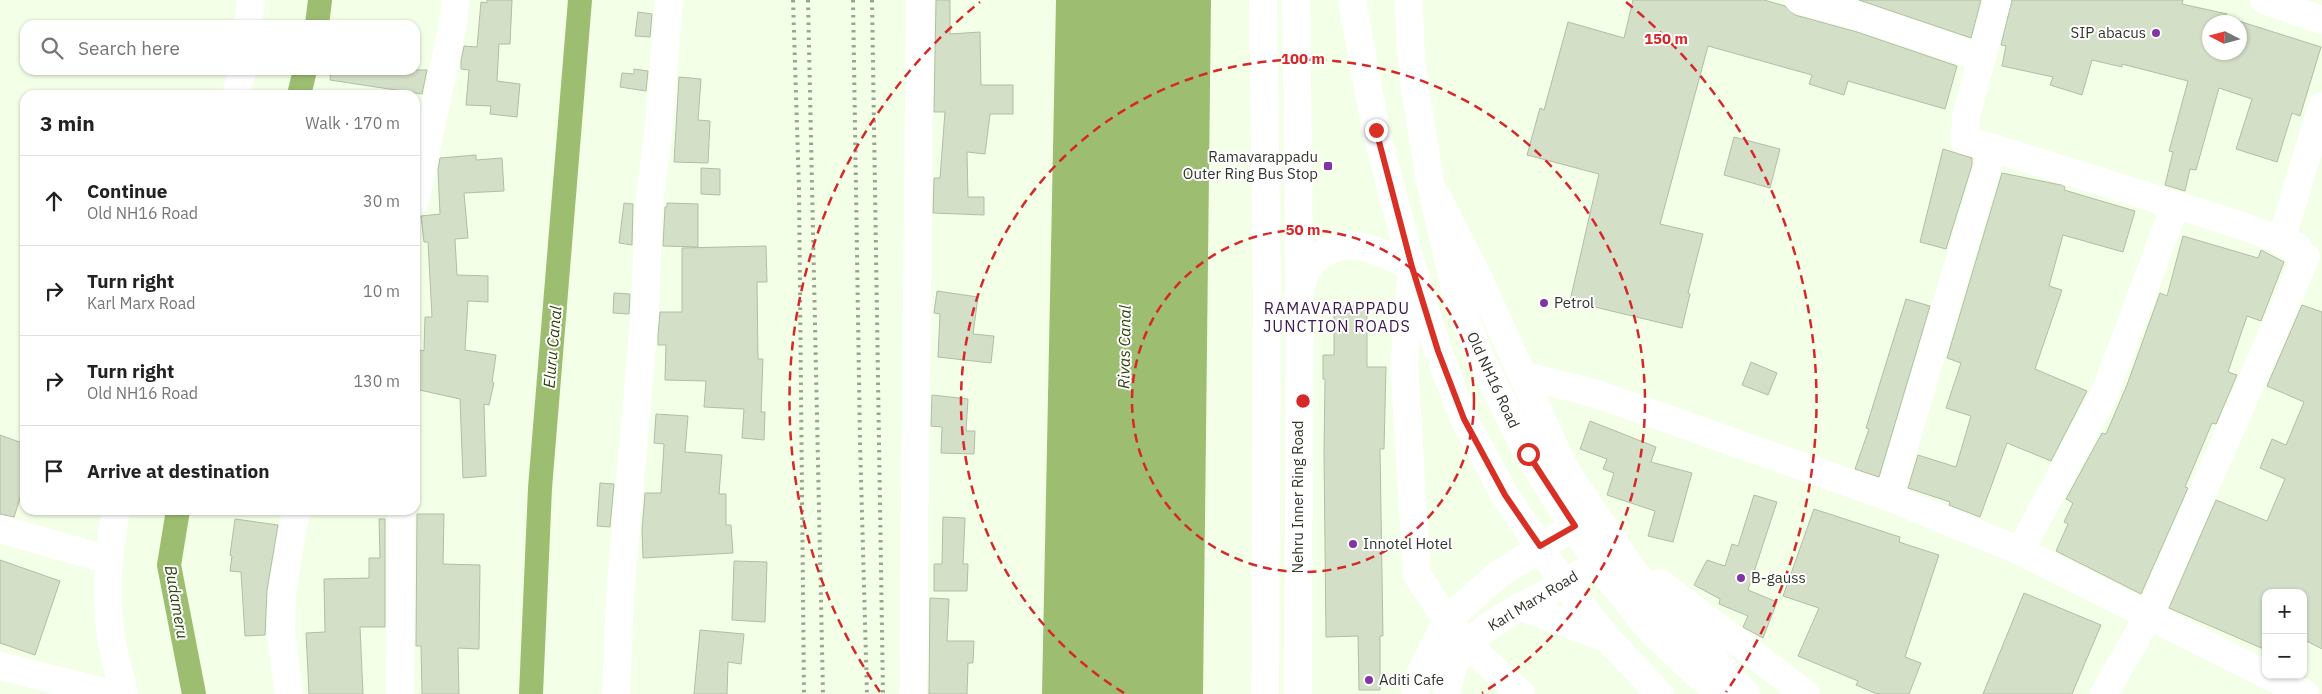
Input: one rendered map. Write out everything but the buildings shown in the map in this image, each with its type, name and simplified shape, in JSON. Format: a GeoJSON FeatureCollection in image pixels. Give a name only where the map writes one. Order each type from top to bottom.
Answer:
{"type":"FeatureCollection","features":[{"type":"Feature","properties":{"kind":"main road"},"geometry":{"type":"LineString","coordinates":[[249,20],[251,0]]}},
{"type":"Feature","properties":{"kind":"main road"},"geometry":{"type":"LineString","coordinates":[[420,178],[453,24],[456,0]]}},
{"type":"Feature","properties":{"kind":"main road"},"geometry":{"type":"LineString","coordinates":[[616,694],[620,597],[645,309],[649,204],[659,126],[670,0]]}},
{"type":"Feature","properties":{"kind":"main road"},"geometry":{"type":"LineString","coordinates":[[913,694],[920,0]]}},
{"type":"Feature","properties":{"kind":"main road"},"geometry":{"type":"LineString","coordinates":[[1263,0],[1267,296],[1265,694]]}},
{"type":"Feature","properties":{"kind":"main road","name":"Nehru Inner Ring Road"},"geometry":{"type":"LineString","coordinates":[[1296,0],[1299,309],[1298,694]]}},
{"type":"Feature","properties":{"kind":"main road"},"geometry":{"type":"LineString","coordinates":[[1352,0],[1376,130],[1412,267],[1438,351],[1464,419],[1505,495],[1564,584],[1607,638],[1660,694]]}},
{"type":"Feature","properties":{"kind":"main road","name":"Old NH16 Road"},"geometry":{"type":"LineString","coordinates":[[1408,0],[1413,77],[1430,181],[1456,292],[1480,357],[1528,454],[1596,562],[1650,630],[1721,694]]}},
{"type":"Feature","properties":{"kind":"main road"},"geometry":{"type":"LineString","coordinates":[[1799,0],[1862,18],[1982,58]]}},
{"type":"Feature","properties":{"kind":"main road"},"geometry":{"type":"LineString","coordinates":[[1997,0],[1966,116],[1964,140],[2240,225],[2281,242],[2322,255]]}},
{"type":"Feature","properties":{"kind":"main road"},"geometry":{"type":"LineString","coordinates":[[2264,0],[2322,20]]}},
{"type":"Feature","properties":{"kind":"main road"},"geometry":{"type":"LineString","coordinates":[[237,90],[241,75]]}},
{"type":"Feature","properties":{"kind":"main road"},"geometry":{"type":"LineString","coordinates":[[2281,242],[2322,106]]}},
{"type":"Feature","properties":{"kind":"main road"},"geometry":{"type":"LineString","coordinates":[[1889,497],[1993,148]]}},
{"type":"Feature","properties":{"kind":"main road"},"geometry":{"type":"LineString","coordinates":[[1430,181],[1480,279],[1564,468],[1634,572],[1746,694]]}},
{"type":"Feature","properties":{"kind":"main road"},"geometry":{"type":"LineString","coordinates":[[2020,551],[2104,395],[2175,206]]}},
{"type":"Feature","properties":{"kind":"main road"},"geometry":{"type":"LineString","coordinates":[[2104,694],[2149,615],[2306,257],[2281,242]]}},
{"type":"Feature","properties":{"kind":"main road"},"geometry":{"type":"LineString","coordinates":[[1299,309],[1310,265],[1335,246],[1366,246],[1412,267]]}},
{"type":"Feature","properties":{"kind":"main road"},"geometry":{"type":"LineString","coordinates":[[1412,267],[1404,363],[1417,575],[1447,620],[1468,645],[1521,694]]}},
{"type":"Feature","properties":{"kind":"main road"},"geometry":{"type":"LineString","coordinates":[[1522,375],[1597,394],[1889,497],[2020,551],[2305,694]]}},
{"type":"Feature","properties":{"kind":"main road"},"geometry":{"type":"LineString","coordinates":[[115,515],[109,560],[111,637],[124,694]]}},
{"type":"Feature","properties":{"kind":"main road"},"geometry":{"type":"LineString","coordinates":[[289,694],[280,635],[282,592],[295,515]]}},
{"type":"Feature","properties":{"kind":"main road"},"geometry":{"type":"LineString","coordinates":[[400,694],[402,515]]}},
{"type":"Feature","properties":{"kind":"main road"},"geometry":{"type":"LineString","coordinates":[[1415,694],[1418,678],[1447,620],[1499,574],[1540,546],[1575,526]]}},
{"type":"Feature","properties":{"kind":"main road"},"geometry":{"type":"LineString","coordinates":[[0,529],[109,560]]}},
{"type":"Feature","properties":{"kind":"main road","name":"Karl Marx Road"},"geometry":{"type":"LineString","coordinates":[[1447,694],[1454,664],[1468,645],[1490,625],[1564,584],[1596,562]]}},
{"type":"Feature","properties":{"kind":"main road"},"geometry":{"type":"LineString","coordinates":[[1634,572],[1652,577],[1806,694]]}},
{"type":"Feature","properties":{"kind":"main road"},"geometry":{"type":"LineString","coordinates":[[1522,607],[1607,638]]}},
{"type":"Feature","properties":{"kind":"main road"},"geometry":{"type":"LineString","coordinates":[[0,666],[112,694]]}},
{"type":"Feature","properties":{"kind":"water","name":"Rivas Canal"},"geometry":{"type":"Polygon","coordinates":[[[1056,0],[1211,0],[1203,694],[1042,694],[1056,0]]]}},
{"type":"Feature","properties":{"kind":"waterway","name":"Budameru"},"geometry":{"type":"LineString","coordinates":[[318,20],[320,0]]}},
{"type":"Feature","properties":{"kind":"waterway","name":"Eluru Canal"},"geometry":{"type":"LineString","coordinates":[[531,694],[540,488],[580,0]]}},
{"type":"Feature","properties":{"kind":"waterway","name":"Budameru"},"geometry":{"type":"LineString","coordinates":[[300,90],[304,75]]}},
{"type":"Feature","properties":{"kind":"waterway","name":"Budameru"},"geometry":{"type":"LineString","coordinates":[[177,515],[169,565],[194,694]]}},
{"type":"Feature","properties":{"kind":"railway"},"geometry":{"type":"LineString","coordinates":[[793,0],[799,189],[804,694]]}},
{"type":"Feature","properties":{"kind":"railway"},"geometry":{"type":"LineString","coordinates":[[808,0],[823,694]]}},
{"type":"Feature","properties":{"kind":"railway"},"geometry":{"type":"LineString","coordinates":[[853,0],[860,442],[867,694]]}},
{"type":"Feature","properties":{"kind":"railway"},"geometry":{"type":"LineString","coordinates":[[872,0],[883,694]]}},
{"type":"Feature","properties":{"kind":"place","name":"SIP abacus"},"geometry":{"type":"Point","coordinates":[2156,33]}},
{"type":"Feature","properties":{"kind":"place","name":"Ramavarappadu Outer Ring Bus Stop"},"geometry":{"type":"Point","coordinates":[1328,166]}},
{"type":"Feature","properties":{"kind":"place","name":"Petrol"},"geometry":{"type":"Point","coordinates":[1544,303]}},
{"type":"Feature","properties":{"kind":"place","name":"Innotel Hotel"},"geometry":{"type":"Point","coordinates":[1353,544]}},
{"type":"Feature","properties":{"kind":"place","name":"B-gauss"},"geometry":{"type":"Point","coordinates":[1741,578]}},
{"type":"Feature","properties":{"kind":"place","name":"Aditi Cafe"},"geometry":{"type":"Point","coordinates":[1369,680]}},
{"type":"Feature","properties":{"kind":"district","name":"RAMAVARAPPADU JUNCTION ROADS"},"geometry":{"type":"Point","coordinates":[1337,317]}},
{"type":"Feature","properties":{"kind":"route"},"geometry":{"type":"LineString","coordinates":[[1376,130],[1412,267],[1438,351],[1464,419],[1505,495],[1540,546],[1575,526],[1528,454]]}}]}
